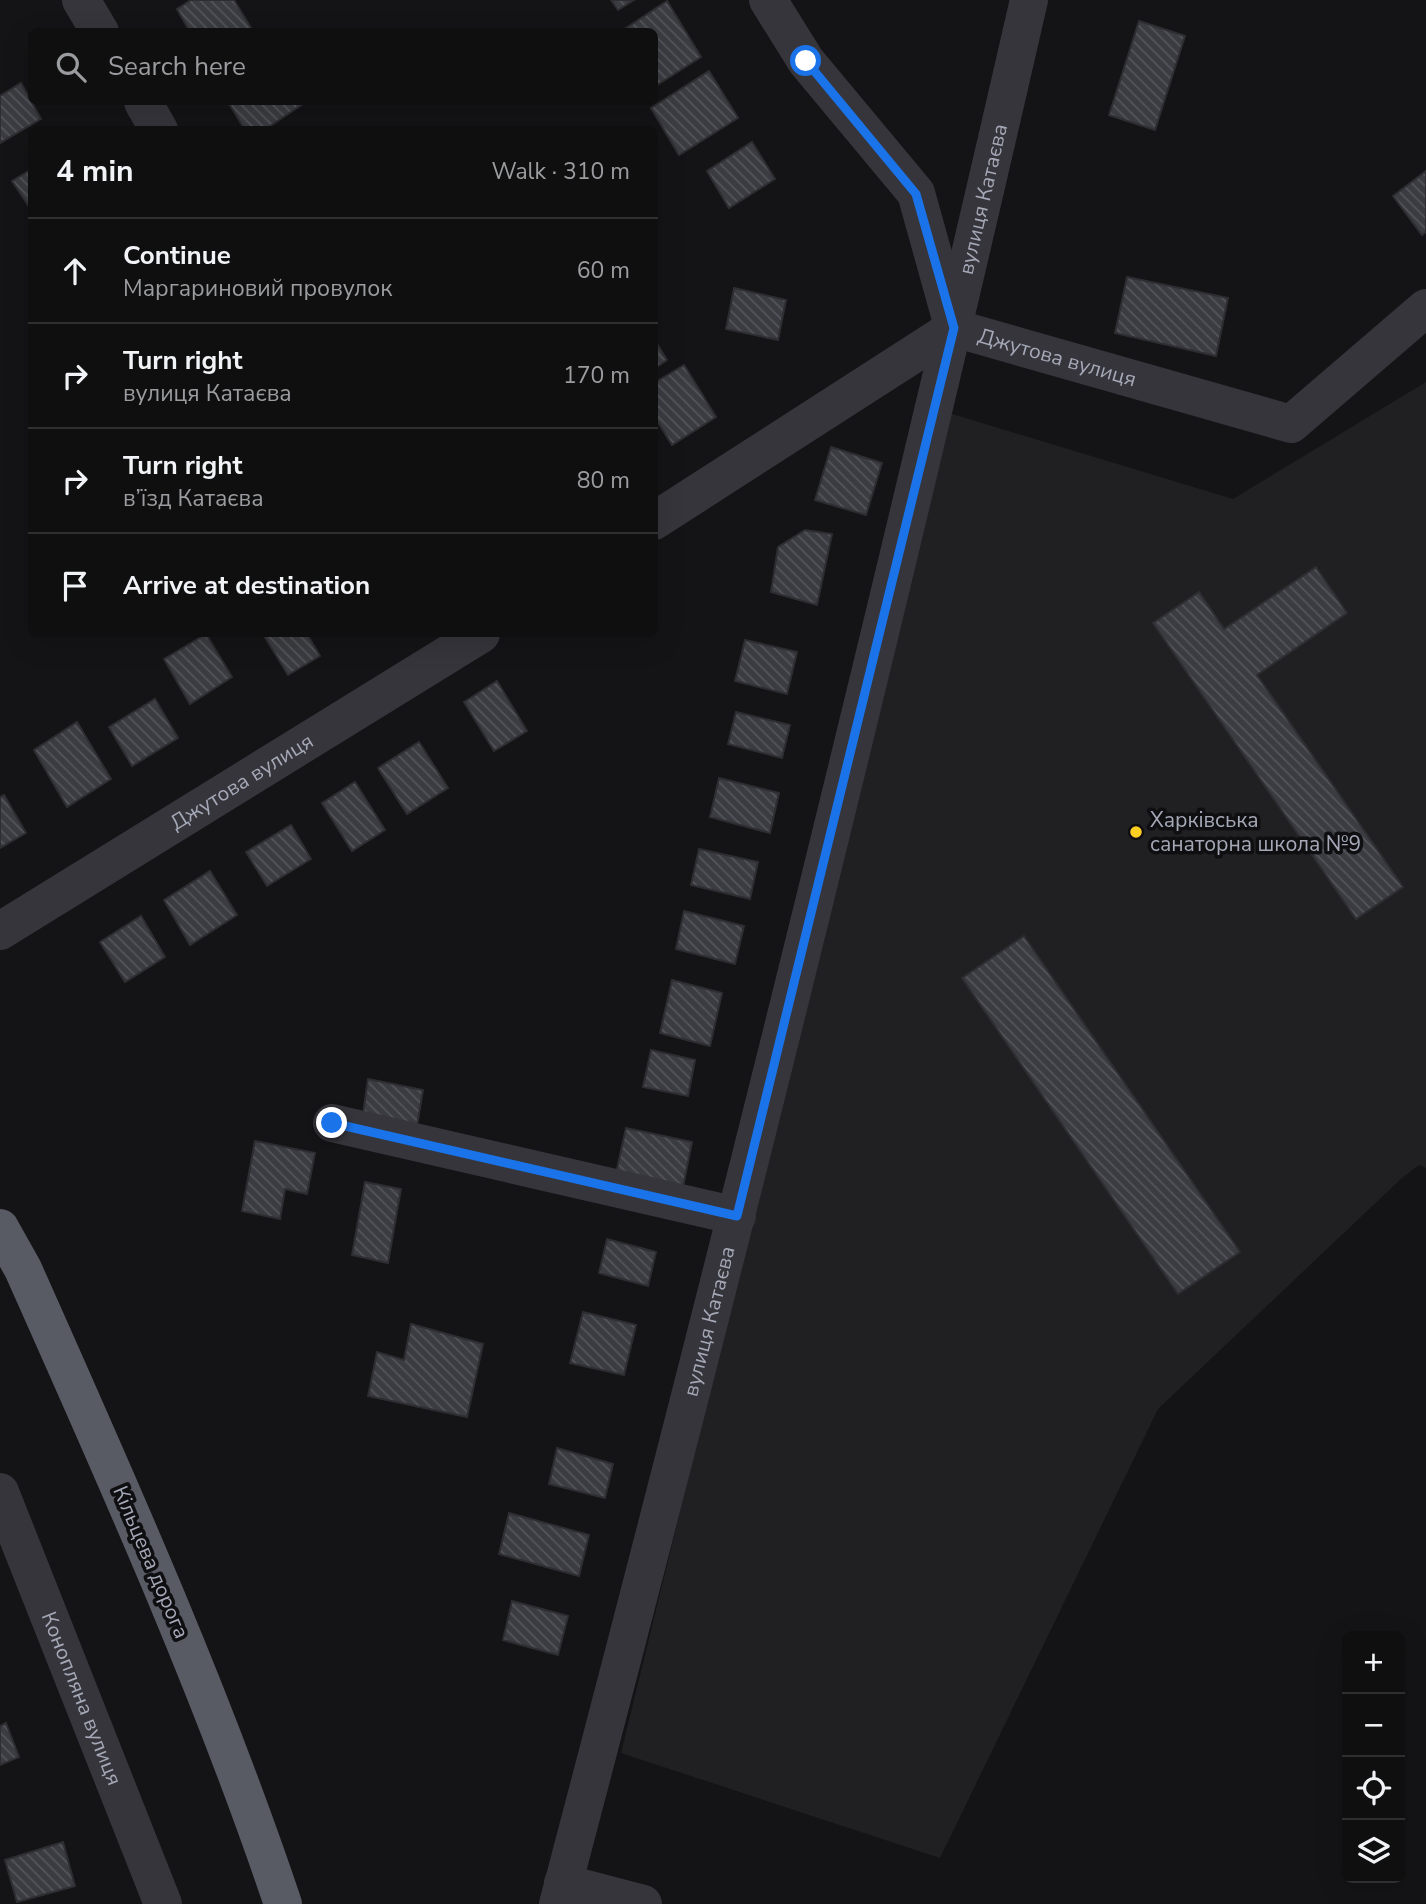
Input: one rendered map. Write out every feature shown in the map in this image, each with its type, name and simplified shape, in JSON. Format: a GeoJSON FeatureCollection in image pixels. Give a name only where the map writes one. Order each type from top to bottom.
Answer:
{"type":"FeatureCollection","features":[{"type":"Feature","properties":{"kind":"highway","name":"Кільцева дорога"},"geometry":{"type":"LineString","coordinates":[[0,1228],[23,1269],[149,1552],[243,1786],[283,1904]]}},
{"type":"Feature","properties":{"kind":"street"},"geometry":{"type":"LineString","coordinates":[[82,0],[98,28]]}},
{"type":"Feature","properties":{"kind":"street"},"geometry":{"type":"LineString","coordinates":[[768,0],[806,61],[916,194],[954,328]]}},
{"type":"Feature","properties":{"kind":"street","name":"вулиця Катаєва"},"geometry":{"type":"LineString","coordinates":[[560,1894],[737,1216],[954,328],[1029,0]]}},
{"type":"Feature","properties":{"kind":"street"},"geometry":{"type":"LineString","coordinates":[[144,105],[157,126]]}},
{"type":"Feature","properties":{"kind":"street","name":"Джутова вулиця"},"geometry":{"type":"LineString","coordinates":[[658,519],[954,328],[1291,424],[1426,308]]}},
{"type":"Feature","properties":{"kind":"street","name":"Джутова вулиця"},"geometry":{"type":"LineString","coordinates":[[0,931],[468,637]]}},
{"type":"Feature","properties":{"kind":"street"},"geometry":{"type":"LineString","coordinates":[[332,1123],[737,1216]]}},
{"type":"Feature","properties":{"kind":"street","name":"Конопляна вулиця"},"geometry":{"type":"LineString","coordinates":[[0,1492],[163,1904]]}},
{"type":"Feature","properties":{"kind":"street"},"geometry":{"type":"LineString","coordinates":[[560,1894],[643,1904]]}},
{"type":"Feature","properties":{"kind":"shaded area","name":"Харківська санаторна школа №9"},"geometry":{"type":"Polygon","coordinates":[[[1426,382],[1426,1168],[1419,1165],[1403,1177],[1158,1409],[940,1858],[621,1753],[949,413],[1233,499],[1426,382]]]}},
{"type":"Feature","properties":{"kind":"building"},"geometry":{"type":"Polygon","coordinates":[[[191,0],[234,0],[251,28],[188,28],[177,9],[191,0]]]}},
{"type":"Feature","properties":{"kind":"building"},"geometry":{"type":"Polygon","coordinates":[[[611,0],[634,0],[618,10],[611,0]]]}},
{"type":"Feature","properties":{"kind":"building"},"geometry":{"type":"Polygon","coordinates":[[[667,1],[701,57],[658,84],[658,28],[626,28],[667,1]]]}},
{"type":"Feature","properties":{"kind":"building"},"geometry":{"type":"Polygon","coordinates":[[[1139,21],[1185,36],[1155,130],[1109,115],[1139,21]]]}},
{"type":"Feature","properties":{"kind":"building"},"geometry":{"type":"Polygon","coordinates":[[[709,71],[738,118],[679,155],[651,108],[709,71]]]}},
{"type":"Feature","properties":{"kind":"building"},"geometry":{"type":"Polygon","coordinates":[[[21,83],[28,96],[28,105],[33,105],[41,119],[0,143],[0,96],[21,83]]]}},
{"type":"Feature","properties":{"kind":"building"},"geometry":{"type":"Polygon","coordinates":[[[230,105],[302,105],[270,126],[243,126],[230,105]]]}},
{"type":"Feature","properties":{"kind":"building"},"geometry":{"type":"Polygon","coordinates":[[[752,142],[775,179],[729,208],[707,171],[752,142]]]}},
{"type":"Feature","properties":{"kind":"building"},"geometry":{"type":"Polygon","coordinates":[[[28,171],[28,205],[12,181],[28,171]]]}},
{"type":"Feature","properties":{"kind":"building"},"geometry":{"type":"Polygon","coordinates":[[[1426,171],[1426,232],[1422,235],[1393,196],[1426,171]]]}},
{"type":"Feature","properties":{"kind":"building"},"geometry":{"type":"Polygon","coordinates":[[[1127,277],[1228,298],[1216,356],[1115,333],[1127,277]]]}},
{"type":"Feature","properties":{"kind":"building"},"geometry":{"type":"Polygon","coordinates":[[[734,288],[786,300],[778,340],[726,329],[734,288]]]}},
{"type":"Feature","properties":{"kind":"building"},"geometry":{"type":"Polygon","coordinates":[[[658,345],[667,360],[658,366],[658,345]]]}},
{"type":"Feature","properties":{"kind":"building"},"geometry":{"type":"Polygon","coordinates":[[[684,365],[716,417],[672,445],[658,422],[658,381],[684,365]]]}},
{"type":"Feature","properties":{"kind":"building"},"geometry":{"type":"Polygon","coordinates":[[[831,447],[882,463],[866,515],[815,500],[831,447]]]}},
{"type":"Feature","properties":{"kind":"building"},"geometry":{"type":"Polygon","coordinates":[[[805,530],[832,534],[817,605],[771,592],[778,547],[805,530]]]}},
{"type":"Feature","properties":{"kind":"building"},"geometry":{"type":"Polygon","coordinates":[[[1316,567],[1347,613],[1257,675],[1403,887],[1356,919],[1153,623],[1199,592],[1224,629],[1316,567]]]}},
{"type":"Feature","properties":{"kind":"building"},"geometry":{"type":"Polygon","coordinates":[[[201,637],[208,637],[232,677],[190,704],[164,659],[201,637]]]}},
{"type":"Feature","properties":{"kind":"building"},"geometry":{"type":"Polygon","coordinates":[[[265,637],[309,637],[320,656],[288,675],[265,637]]]}},
{"type":"Feature","properties":{"kind":"building"},"geometry":{"type":"Polygon","coordinates":[[[745,640],[797,652],[787,694],[735,681],[745,640]]]}},
{"type":"Feature","properties":{"kind":"building"},"geometry":{"type":"Polygon","coordinates":[[[497,681],[527,731],[494,751],[464,702],[497,681]]]}},
{"type":"Feature","properties":{"kind":"building"},"geometry":{"type":"Polygon","coordinates":[[[155,699],[178,738],[132,766],[109,727],[155,699]]]}},
{"type":"Feature","properties":{"kind":"building"},"geometry":{"type":"Polygon","coordinates":[[[736,712],[790,725],[782,758],[728,744],[736,712]]]}},
{"type":"Feature","properties":{"kind":"building"},"geometry":{"type":"Polygon","coordinates":[[[77,722],[111,779],[67,807],[34,750],[77,722]]]}},
{"type":"Feature","properties":{"kind":"building"},"geometry":{"type":"Polygon","coordinates":[[[419,742],[448,788],[407,814],[378,768],[419,742]]]}},
{"type":"Feature","properties":{"kind":"building"},"geometry":{"type":"Polygon","coordinates":[[[719,778],[779,793],[770,833],[710,817],[719,778]]]}},
{"type":"Feature","properties":{"kind":"building"},"geometry":{"type":"Polygon","coordinates":[[[355,782],[385,830],[352,851],[322,803],[355,782]]]}},
{"type":"Feature","properties":{"kind":"building"},"geometry":{"type":"Polygon","coordinates":[[[4,795],[26,833],[0,848],[0,797],[4,795]]]}},
{"type":"Feature","properties":{"kind":"building"},"geometry":{"type":"Polygon","coordinates":[[[291,825],[311,859],[267,886],[246,852],[291,825]]]}},
{"type":"Feature","properties":{"kind":"building"},"geometry":{"type":"Polygon","coordinates":[[[699,849],[758,862],[750,899],[691,885],[699,849]]]}},
{"type":"Feature","properties":{"kind":"building"},"geometry":{"type":"Polygon","coordinates":[[[210,871],[237,915],[190,945],[164,900],[210,871]]]}},
{"type":"Feature","properties":{"kind":"building"},"geometry":{"type":"Polygon","coordinates":[[[684,911],[744,926],[735,964],[676,949],[684,911]]]}},
{"type":"Feature","properties":{"kind":"building"},"geometry":{"type":"Polygon","coordinates":[[[141,916],[165,957],[125,982],[100,942],[141,916]]]}},
{"type":"Feature","properties":{"kind":"building"},"geometry":{"type":"Polygon","coordinates":[[[1024,936],[1240,1252],[1178,1294],[962,978],[1024,936]]]}},
{"type":"Feature","properties":{"kind":"building"},"geometry":{"type":"Polygon","coordinates":[[[672,980],[722,993],[710,1046],[660,1033],[672,980]]]}},
{"type":"Feature","properties":{"kind":"building"},"geometry":{"type":"Polygon","coordinates":[[[651,1050],[695,1060],[688,1096],[643,1087],[651,1050]]]}},
{"type":"Feature","properties":{"kind":"building"},"geometry":{"type":"Polygon","coordinates":[[[368,1079],[423,1090],[416,1132],[362,1121],[368,1079]]]}},
{"type":"Feature","properties":{"kind":"building"},"geometry":{"type":"Polygon","coordinates":[[[626,1128],[692,1142],[682,1192],[615,1178],[626,1128]]]}},
{"type":"Feature","properties":{"kind":"building"},"geometry":{"type":"Polygon","coordinates":[[[255,1141],[315,1153],[307,1194],[285,1189],[280,1219],[242,1211],[255,1141]]]}},
{"type":"Feature","properties":{"kind":"building"},"geometry":{"type":"Polygon","coordinates":[[[365,1182],[401,1189],[388,1263],[352,1255],[365,1182]]]}},
{"type":"Feature","properties":{"kind":"building"},"geometry":{"type":"Polygon","coordinates":[[[607,1239],[656,1252],[648,1286],[599,1273],[607,1239]]]}},
{"type":"Feature","properties":{"kind":"building"},"geometry":{"type":"Polygon","coordinates":[[[583,1312],[636,1325],[624,1375],[570,1363],[583,1312]]]}},
{"type":"Feature","properties":{"kind":"building"},"geometry":{"type":"Polygon","coordinates":[[[411,1324],[483,1344],[467,1417],[368,1396],[377,1352],[404,1360],[411,1324]]]}},
{"type":"Feature","properties":{"kind":"building"},"geometry":{"type":"Polygon","coordinates":[[[557,1448],[613,1464],[605,1498],[549,1484],[557,1448]]]}},
{"type":"Feature","properties":{"kind":"building"},"geometry":{"type":"Polygon","coordinates":[[[509,1513],[589,1535],[579,1576],[499,1554],[509,1513]]]}},
{"type":"Feature","properties":{"kind":"building"},"geometry":{"type":"Polygon","coordinates":[[[512,1601],[568,1616],[558,1655],[503,1640],[512,1601]]]}},
{"type":"Feature","properties":{"kind":"building"},"geometry":{"type":"Polygon","coordinates":[[[6,1723],[19,1757],[0,1765],[0,1726],[6,1723]]]}},
{"type":"Feature","properties":{"kind":"building"},"geometry":{"type":"Polygon","coordinates":[[[63,1842],[75,1886],[17,1902],[5,1860],[63,1842]]]}},
{"type":"Feature","properties":{"kind":"place","name":"Харківська санаторна школа №9"},"geometry":{"type":"Point","coordinates":[1136,832]}},
{"type":"Feature","properties":{"kind":"route"},"geometry":{"type":"LineString","coordinates":[[332,1123],[737,1216],[954,328],[916,194],[806,61]]}}]}
